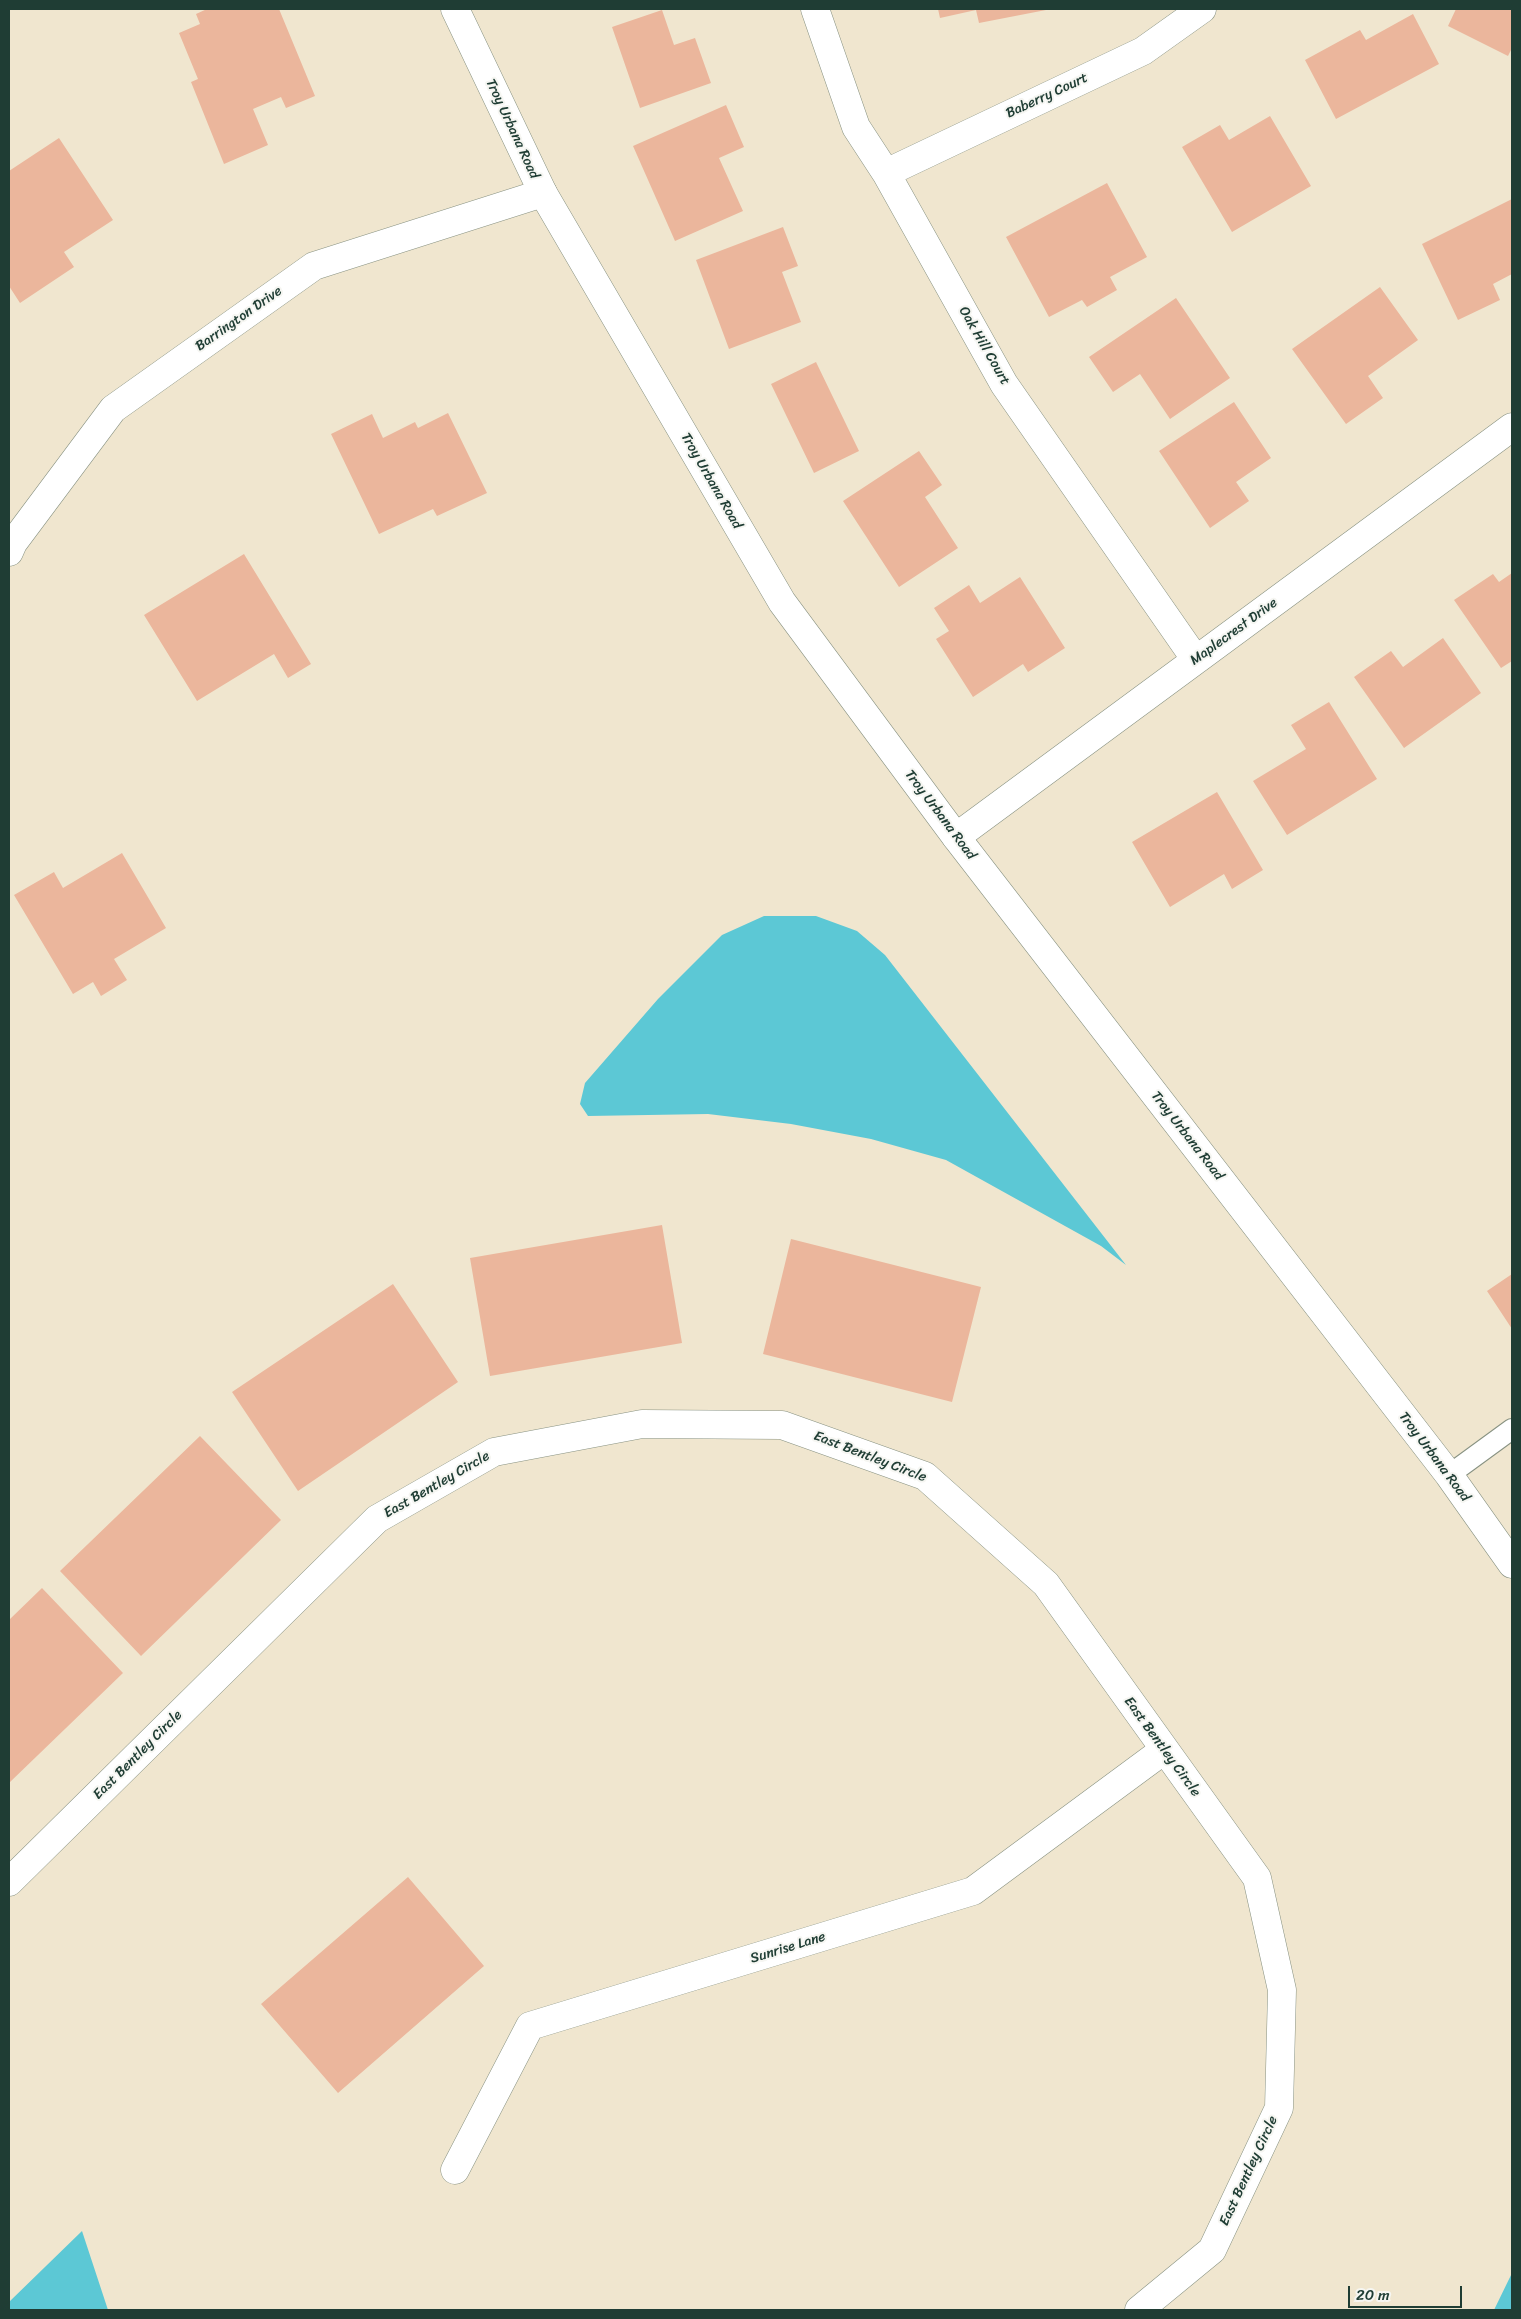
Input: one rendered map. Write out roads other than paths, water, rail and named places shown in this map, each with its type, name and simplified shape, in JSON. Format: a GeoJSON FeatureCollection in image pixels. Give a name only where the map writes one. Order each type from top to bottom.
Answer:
{"type":"FeatureCollection","features":[{"type":"Feature","properties":{"kind":"street","name":"Troy Urbana Road"},"geometry":{"type":"LineString","coordinates":[[455,9],[542,193],[782,602],[956,837],[1449,1475],[1512,1564]]}},
{"type":"Feature","properties":{"kind":"street","name":"Oak Hill Court"},"geometry":{"type":"LineString","coordinates":[[815,9],[856,128],[886,173],[1004,384],[1196,660]]}},
{"type":"Feature","properties":{"kind":"street","name":"Baberry Court"},"geometry":{"type":"LineString","coordinates":[[886,173],[1143,51],[1202,9]]}},
{"type":"Feature","properties":{"kind":"street","name":"Barrington Drive"},"geometry":{"type":"LineString","coordinates":[[9,552],[13,543],[113,409],[314,266],[542,193]]}},
{"type":"Feature","properties":{"kind":"street","name":"Maplecrest Drive"},"geometry":{"type":"LineString","coordinates":[[956,837],[1512,427]]}},
{"type":"Feature","properties":{"kind":"street","name":"East Bentley Circle"},"geometry":{"type":"LineString","coordinates":[[9,1882],[377,1519],[494,1452],[642,1424],[782,1424],[925,1476],[1046,1584],[1257,1878],[1282,1990],[1279,2108],[1212,2250],[1139,2310]]}},
{"type":"Feature","properties":{"kind":"street","name":"Sunrise Lane"},"geometry":{"type":"LineString","coordinates":[[455,2170],[530,2026],[974,1891],[1164,1750]]}},
{"type":"Feature","properties":{"kind":"lane"},"geometry":{"type":"LineString","coordinates":[[1449,1475],[1512,1429]]}},
{"type":"Feature","properties":{"kind":"water"},"geometry":{"type":"Polygon","coordinates":[[[764,916],[816,916],[857,931],[885,955],[1126,1265],[1101,1246],[946,1160],[871,1139],[791,1124],[708,1114],[588,1116],[580,1104],[585,1083],[658,999],[722,935],[764,916]]]}},
{"type":"Feature","properties":{"kind":"water"},"geometry":{"type":"Polygon","coordinates":[[[82,2231],[108,2310],[9,2310],[9,2302],[82,2231]]]}},
{"type":"Feature","properties":{"kind":"water"},"geometry":{"type":"Polygon","coordinates":[[[1512,2273],[1512,2310],[1494,2310],[1512,2273]]]}}]}
